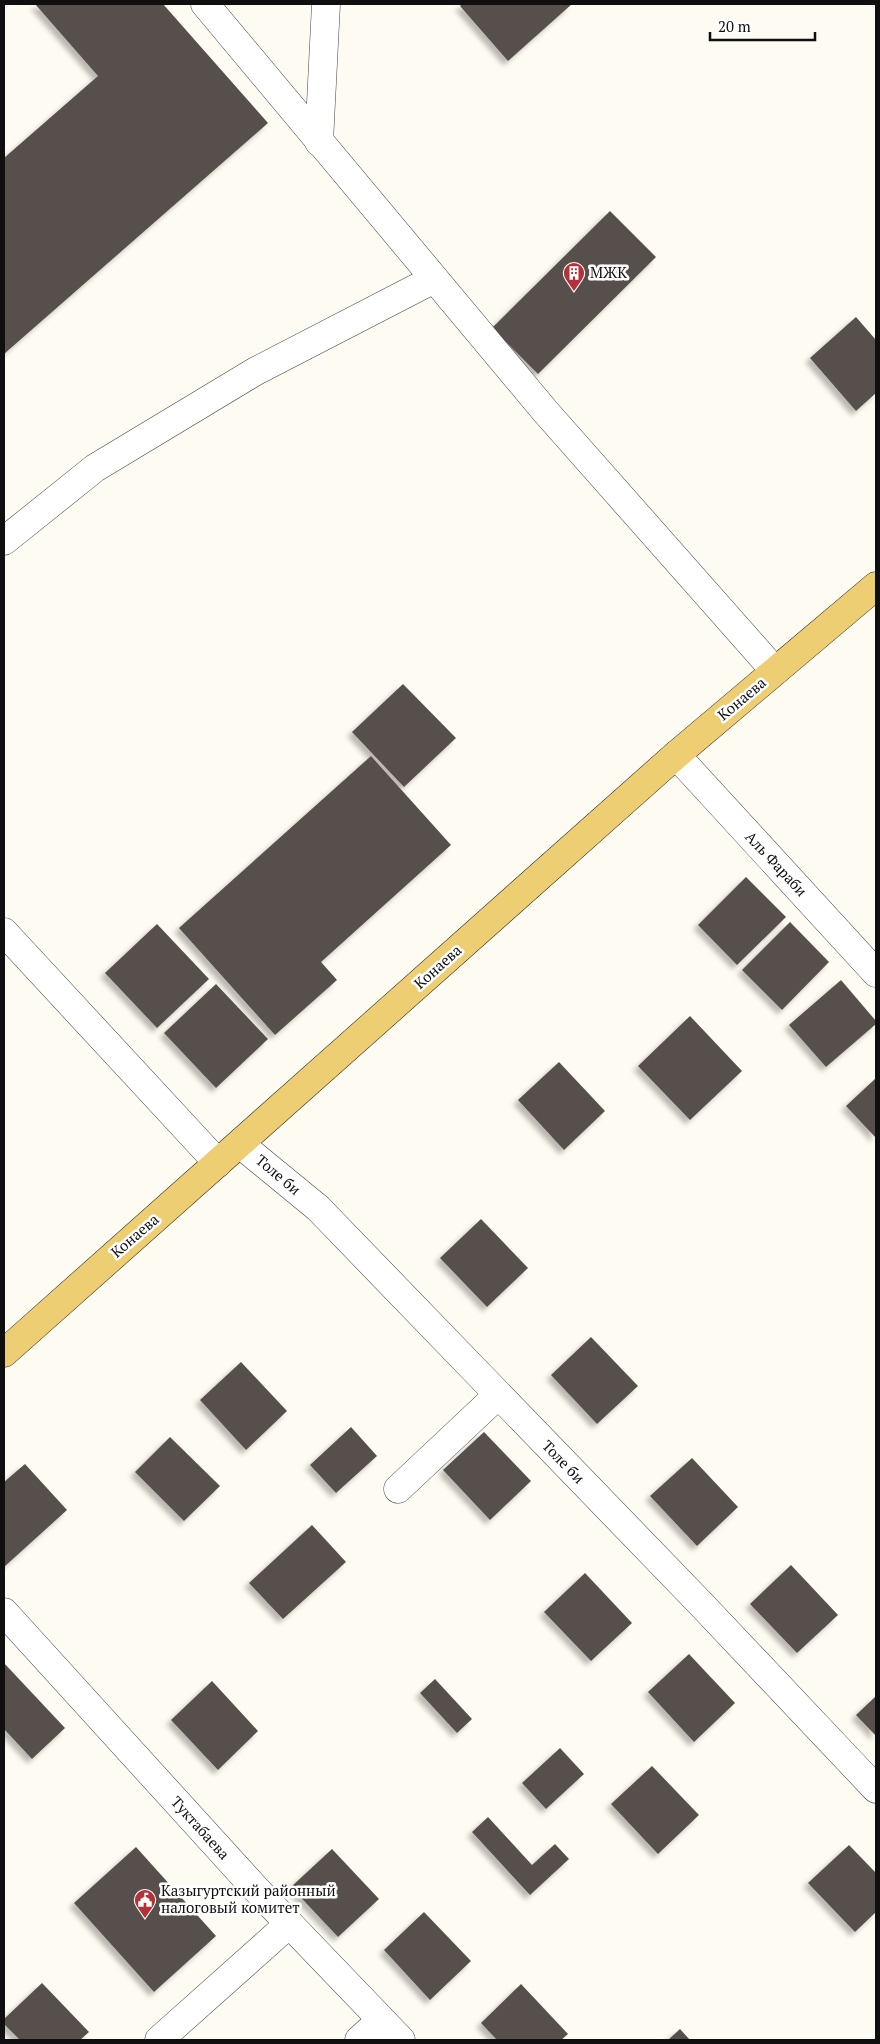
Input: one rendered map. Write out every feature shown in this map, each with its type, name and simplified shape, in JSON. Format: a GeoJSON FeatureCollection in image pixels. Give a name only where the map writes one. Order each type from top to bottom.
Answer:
{"type":"FeatureCollection","features":[{"type":"Feature","properties":{"kind":"main road","name":"Конаева"},"geometry":{"type":"LineString","coordinates":[[4,1352],[676,755],[876,586]]}},
{"type":"Feature","properties":{"kind":"street"},"geometry":{"type":"LineString","coordinates":[[205,4],[545,411],[775,672]]}},
{"type":"Feature","properties":{"kind":"street"},"geometry":{"type":"LineString","coordinates":[[319,142],[326,4]]}},
{"type":"Feature","properties":{"kind":"street"},"geometry":{"type":"LineString","coordinates":[[4,541],[95,468],[256,371],[434,279]]}},
{"type":"Feature","properties":{"kind":"street","name":"Аль Фараби"},"geometry":{"type":"LineString","coordinates":[[676,755],[876,973]]}},
{"type":"Feature","properties":{"kind":"street"},"geometry":{"type":"LineString","coordinates":[[4,932],[218,1163]]}},
{"type":"Feature","properties":{"kind":"street","name":"Толе би"},"geometry":{"type":"LineString","coordinates":[[240,1144],[318,1208],[702,1605],[876,1789]]}},
{"type":"Feature","properties":{"kind":"street"},"geometry":{"type":"LineString","coordinates":[[398,1489],[498,1395]]}},
{"type":"Feature","properties":{"kind":"street","name":"Туктабаева"},"geometry":{"type":"LineString","coordinates":[[4,1612],[289,1924],[401,2040]]}},
{"type":"Feature","properties":{"kind":"street"},"geometry":{"type":"LineString","coordinates":[[158,2040],[289,1924]]}},
{"type":"Feature","properties":{"kind":"street"},"geometry":{"type":"LineString","coordinates":[[358,2040],[381,2020]]}},
{"type":"Feature","properties":{"kind":"building"},"geometry":{"type":"Polygon","coordinates":[[[35,4],[163,4],[268,123],[4,354],[4,158],[98,76],[35,4]]]}},
{"type":"Feature","properties":{"kind":"building"},"geometry":{"type":"Polygon","coordinates":[[[462,4],[572,4],[508,61],[460,6],[462,4]]]}},
{"type":"Feature","properties":{"kind":"building","name":"МЖК"},"geometry":{"type":"Polygon","coordinates":[[[610,211],[656,257],[538,374],[492,328],[610,211]]]}},
{"type":"Feature","properties":{"kind":"building"},"geometry":{"type":"Polygon","coordinates":[[[856,317],[876,340],[876,393],[856,411],[810,358],[856,317]]]}},
{"type":"Feature","properties":{"kind":"building"},"geometry":{"type":"Polygon","coordinates":[[[403,684],[456,738],[404,787],[352,732],[403,684]]]}},
{"type":"Feature","properties":{"kind":"building"},"geometry":{"type":"Polygon","coordinates":[[[371,756],[451,845],[321,962],[337,980],[275,1035],[179,928],[371,756]]]}},
{"type":"Feature","properties":{"kind":"building"},"geometry":{"type":"Polygon","coordinates":[[[746,877],[786,917],[737,965],[698,925],[746,877]]]}},
{"type":"Feature","properties":{"kind":"building"},"geometry":{"type":"Polygon","coordinates":[[[790,922],[829,962],[782,1010],[742,970],[790,922]]]}},
{"type":"Feature","properties":{"kind":"building"},"geometry":{"type":"Polygon","coordinates":[[[157,924],[209,979],[157,1028],[105,973],[157,924]]]}},
{"type":"Feature","properties":{"kind":"building"},"geometry":{"type":"Polygon","coordinates":[[[841,980],[876,1021],[876,1024],[826,1067],[789,1025],[841,980]]]}},
{"type":"Feature","properties":{"kind":"building"},"geometry":{"type":"Polygon","coordinates":[[[216,984],[268,1039],[216,1088],[164,1033],[216,984]]]}},
{"type":"Feature","properties":{"kind":"building"},"geometry":{"type":"Polygon","coordinates":[[[690,1016],[742,1071],[690,1120],[638,1066],[690,1016]]]}},
{"type":"Feature","properties":{"kind":"building"},"geometry":{"type":"Polygon","coordinates":[[[559,1062],[605,1111],[564,1150],[518,1100],[559,1062]]]}},
{"type":"Feature","properties":{"kind":"building"},"geometry":{"type":"Polygon","coordinates":[[[876,1078],[876,1138],[846,1106],[876,1078]]]}},
{"type":"Feature","properties":{"kind":"building"},"geometry":{"type":"Polygon","coordinates":[[[481,1219],[528,1268],[487,1307],[440,1258],[481,1219]]]}},
{"type":"Feature","properties":{"kind":"building"},"geometry":{"type":"Polygon","coordinates":[[[591,1337],[638,1386],[597,1424],[551,1375],[591,1337]]]}},
{"type":"Feature","properties":{"kind":"building"},"geometry":{"type":"Polygon","coordinates":[[[241,1362],[287,1411],[246,1450],[200,1400],[241,1362]]]}},
{"type":"Feature","properties":{"kind":"building"},"geometry":{"type":"Polygon","coordinates":[[[351,1427],[377,1456],[336,1493],[310,1465],[351,1427]]]}},
{"type":"Feature","properties":{"kind":"building"},"geometry":{"type":"Polygon","coordinates":[[[484,1432],[531,1481],[490,1520],[443,1470],[484,1432]]]}},
{"type":"Feature","properties":{"kind":"building"},"geometry":{"type":"Polygon","coordinates":[[[170,1437],[220,1486],[184,1521],[135,1472],[170,1437]]]}},
{"type":"Feature","properties":{"kind":"building"},"geometry":{"type":"Polygon","coordinates":[[[692,1458],[738,1507],[697,1546],[650,1496],[692,1458]]]}},
{"type":"Feature","properties":{"kind":"building"},"geometry":{"type":"Polygon","coordinates":[[[25,1464],[67,1510],[4,1567],[4,1482],[25,1464]]]}},
{"type":"Feature","properties":{"kind":"building"},"geometry":{"type":"Polygon","coordinates":[[[312,1525],[346,1562],[283,1619],[249,1583],[312,1525]]]}},
{"type":"Feature","properties":{"kind":"building"},"geometry":{"type":"Polygon","coordinates":[[[791,1565],[838,1615],[797,1653],[750,1604],[791,1565]]]}},
{"type":"Feature","properties":{"kind":"building"},"geometry":{"type":"Polygon","coordinates":[[[585,1573],[632,1623],[591,1661],[544,1612],[585,1573]]]}},
{"type":"Feature","properties":{"kind":"building"},"geometry":{"type":"Polygon","coordinates":[[[689,1654],[735,1703],[694,1742],[648,1692],[689,1654]]]}},
{"type":"Feature","properties":{"kind":"building"},"geometry":{"type":"Polygon","coordinates":[[[4,1663],[65,1728],[32,1759],[4,1729],[4,1663]]]}},
{"type":"Feature","properties":{"kind":"building"},"geometry":{"type":"Polygon","coordinates":[[[435,1679],[472,1719],[457,1733],[420,1693],[435,1679]]]}},
{"type":"Feature","properties":{"kind":"building"},"geometry":{"type":"Polygon","coordinates":[[[212,1681],[258,1731],[218,1770],[171,1720],[212,1681]]]}},
{"type":"Feature","properties":{"kind":"building"},"geometry":{"type":"Polygon","coordinates":[[[876,1696],[876,1736],[856,1715],[876,1696]]]}},
{"type":"Feature","properties":{"kind":"building"},"geometry":{"type":"Polygon","coordinates":[[[560,1748],[584,1774],[546,1809],[522,1783],[560,1748]]]}},
{"type":"Feature","properties":{"kind":"building"},"geometry":{"type":"Polygon","coordinates":[[[652,1766],[699,1815],[658,1854],[611,1804],[652,1766]]]}},
{"type":"Feature","properties":{"kind":"building"},"geometry":{"type":"Polygon","coordinates":[[[488,1817],[532,1865],[555,1844],[569,1859],[530,1895],[472,1832],[488,1817]]]}},
{"type":"Feature","properties":{"kind":"building"},"geometry":{"type":"Polygon","coordinates":[[[849,1845],[876,1873],[876,1912],[855,1932],[808,1883],[849,1845]]]}},
{"type":"Feature","properties":{"kind":"building","name":"Казыгуртский районный налоговый комитет"},"geometry":{"type":"Polygon","coordinates":[[[136,1847],[216,1936],[154,1992],[74,1903],[136,1847]]]}},
{"type":"Feature","properties":{"kind":"building"},"geometry":{"type":"Polygon","coordinates":[[[332,1849],[379,1899],[338,1937],[291,1887],[332,1849]]]}},
{"type":"Feature","properties":{"kind":"building"},"geometry":{"type":"Polygon","coordinates":[[[424,1912],[471,1961],[430,2000],[384,1950],[424,1912]]]}},
{"type":"Feature","properties":{"kind":"building"},"geometry":{"type":"Polygon","coordinates":[[[42,1983],[89,2032],[80,2040],[20,2040],[4,2024],[4,2019],[42,1983]]]}},
{"type":"Feature","properties":{"kind":"building"},"geometry":{"type":"Polygon","coordinates":[[[521,1984],[568,2034],[561,2040],[497,2040],[481,2023],[521,1984]]]}},
{"type":"Feature","properties":{"kind":"building"},"geometry":{"type":"Polygon","coordinates":[[[680,2029],[690,2040],[668,2040],[680,2029]]]}},
{"type":"Feature","properties":{"kind":"place","name":"МЖК"},"geometry":{"type":"Point","coordinates":[574,292]}},
{"type":"Feature","properties":{"kind":"place","name":"Казыгуртский районный налоговый комитет"},"geometry":{"type":"Point","coordinates":[145,1919]}}]}
